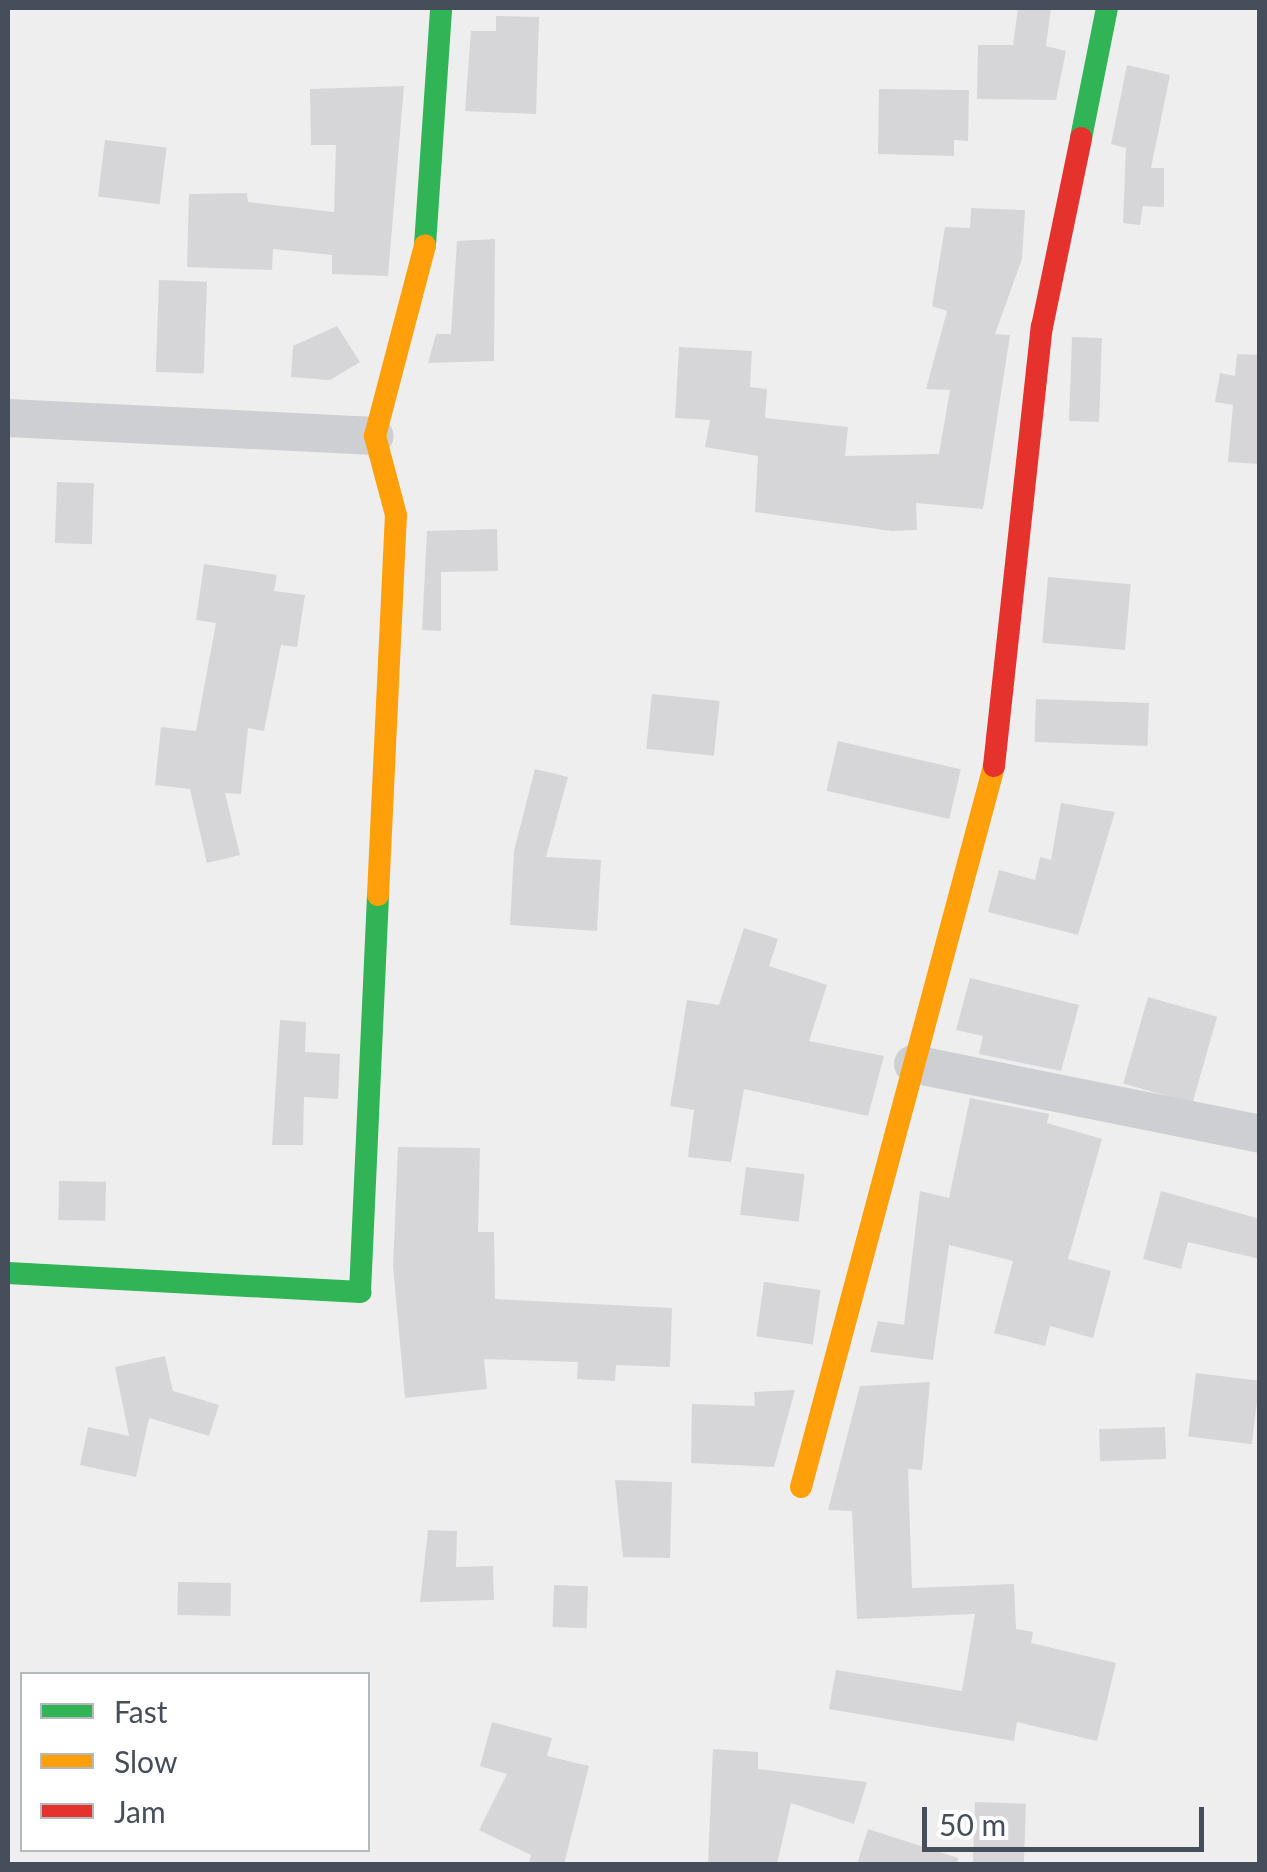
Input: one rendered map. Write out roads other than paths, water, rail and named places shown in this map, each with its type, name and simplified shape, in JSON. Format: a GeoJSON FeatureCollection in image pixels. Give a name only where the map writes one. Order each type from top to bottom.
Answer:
{"type":"FeatureCollection","features":[{"type":"Feature","properties":{"kind":"street"},"geometry":{"type":"LineString","coordinates":[[8,1274],[360,1292],[396,515],[375,436],[424,263],[442,8]]}},
{"type":"Feature","properties":{"kind":"street"},"geometry":{"type":"LineString","coordinates":[[801,1487],[998,749],[1042,327],[1107,8]]}},
{"type":"Feature","properties":{"kind":"street"},"geometry":{"type":"LineString","coordinates":[[8,418],[375,436]]}},
{"type":"Feature","properties":{"kind":"street"},"geometry":{"type":"LineString","coordinates":[[913,1064],[1260,1134]]}}]}
